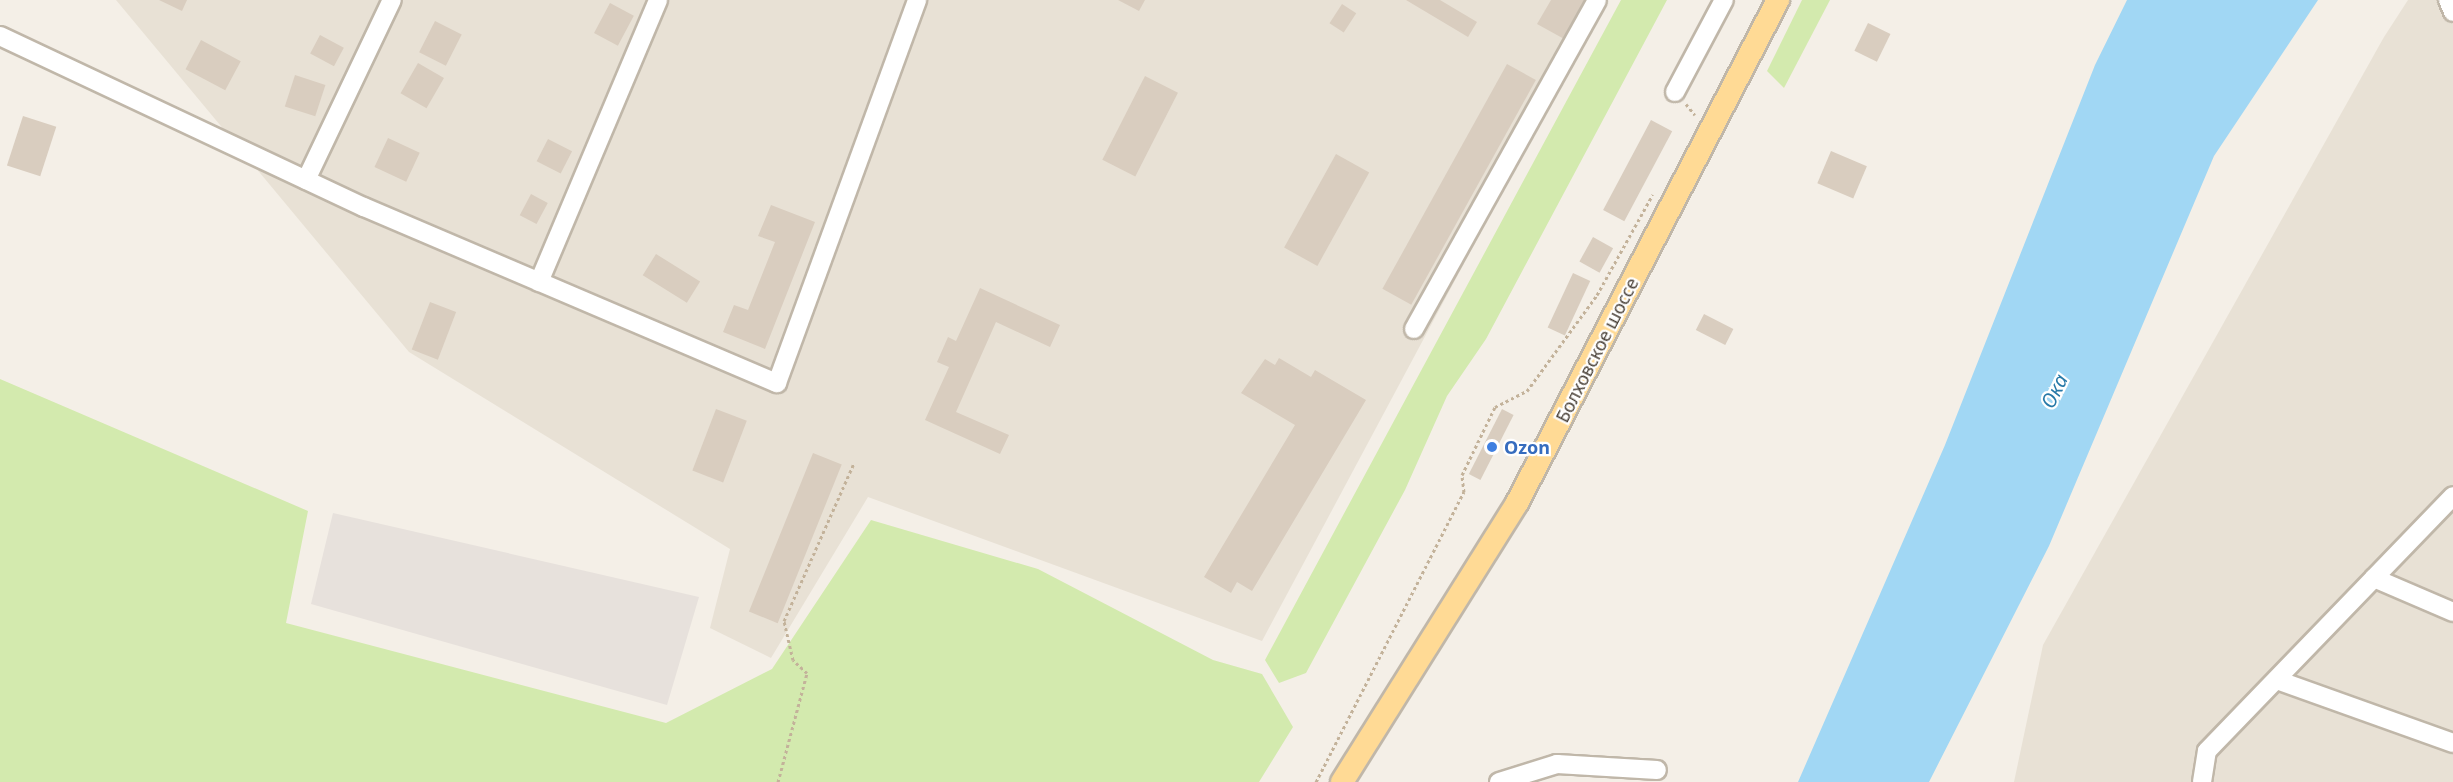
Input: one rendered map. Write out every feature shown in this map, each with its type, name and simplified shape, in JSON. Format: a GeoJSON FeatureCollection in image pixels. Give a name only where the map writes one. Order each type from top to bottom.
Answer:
{"type":"FeatureCollection","features":[{"type":"Feature","properties":{"kind":"main road","name":"Болховское шоссе"},"geometry":{"type":"LineString","coordinates":[[1342,782],[1517,503],[1778,0]]}},
{"type":"Feature","properties":{"kind":"street"},"geometry":{"type":"LineString","coordinates":[[306,180],[392,0]]}},
{"type":"Feature","properties":{"kind":"street"},"geometry":{"type":"LineString","coordinates":[[539,282],[658,0]]}},
{"type":"Feature","properties":{"kind":"street"},"geometry":{"type":"LineString","coordinates":[[0,36],[306,180],[539,282],[777,382],[917,0]]}},
{"type":"Feature","properties":{"kind":"street"},"geometry":{"type":"LineString","coordinates":[[1414,329],[1597,0]]}},
{"type":"Feature","properties":{"kind":"street"},"geometry":{"type":"LineString","coordinates":[[1675,92],[1724,0]]}},
{"type":"Feature","properties":{"kind":"street"},"geometry":{"type":"LineString","coordinates":[[2448,0],[2453,12]]}},
{"type":"Feature","properties":{"kind":"street"},"geometry":{"type":"LineString","coordinates":[[2202,782],[2207,751],[2453,496]]}},
{"type":"Feature","properties":{"kind":"street"},"geometry":{"type":"LineString","coordinates":[[2374,578],[2453,612]]}},
{"type":"Feature","properties":{"kind":"street"},"geometry":{"type":"LineString","coordinates":[[2277,680],[2453,743]]}},
{"type":"Feature","properties":{"kind":"street"},"geometry":{"type":"LineString","coordinates":[[1499,782],[1557,764],[1657,770]]}},
{"type":"Feature","properties":{"kind":"path"},"geometry":{"type":"LineString","coordinates":[[1675,92],[1696,116]]}},
{"type":"Feature","properties":{"kind":"path"},"geometry":{"type":"LineString","coordinates":[[1316,782],[1464,492],[1462,475],[1495,407],[1527,391],[1597,296],[1657,186]]}},
{"type":"Feature","properties":{"kind":"path"},"geometry":{"type":"LineString","coordinates":[[778,782],[807,673],[794,660],[784,621],[854,463]]}},
{"type":"Feature","properties":{"kind":"shaded area"},"geometry":{"type":"Polygon","coordinates":[[[116,0],[1605,0],[1262,641],[868,497],[771,658],[710,628],[730,549],[409,352],[116,0]]]}},
{"type":"Feature","properties":{"kind":"shaded area"},"geometry":{"type":"Polygon","coordinates":[[[2408,0],[2453,0],[2453,782],[2014,782],[2043,645],[2384,37],[2408,0]]]}},
{"type":"Feature","properties":{"kind":"shaded area"},"geometry":{"type":"Polygon","coordinates":[[[333,513],[699,597],[667,705],[311,604],[333,513]]]}},
{"type":"Feature","properties":{"kind":"green space"},"geometry":{"type":"Polygon","coordinates":[[[1621,0],[1667,0],[1486,339],[1447,396],[1405,490],[1306,673],[1279,683],[1265,660],[1621,0]]]}},
{"type":"Feature","properties":{"kind":"green space"},"geometry":{"type":"Polygon","coordinates":[[[1802,0],[1830,0],[1784,88],[1767,71],[1802,0]]]}},
{"type":"Feature","properties":{"kind":"green space"},"geometry":{"type":"Polygon","coordinates":[[[0,379],[308,511],[286,623],[666,723],[772,669],[871,520],[1038,569],[1213,660],[1262,674],[1293,727],[1259,782],[0,782],[0,379]]]}},
{"type":"Feature","properties":{"kind":"water","name":"Ока"},"geometry":{"type":"Polygon","coordinates":[[[2127,0],[2318,0],[2214,156],[2049,546],[1929,782],[1798,782],[1945,445],[2095,65],[2127,0]]]}},
{"type":"Feature","properties":{"kind":"building"},"geometry":{"type":"Polygon","coordinates":[[[159,0],[187,0],[182,11],[159,0]]]}},
{"type":"Feature","properties":{"kind":"building"},"geometry":{"type":"Polygon","coordinates":[[[1118,0],[1145,0],[1139,11],[1118,0]]]}},
{"type":"Feature","properties":{"kind":"building"},"geometry":{"type":"Polygon","coordinates":[[[1406,0],[1440,0],[1477,22],[1468,37],[1406,0]]]}},
{"type":"Feature","properties":{"kind":"building"},"geometry":{"type":"Polygon","coordinates":[[[1551,0],[1589,0],[1566,40],[1537,24],[1551,0]]]}},
{"type":"Feature","properties":{"kind":"building"},"geometry":{"type":"Polygon","coordinates":[[[610,3],[634,16],[618,46],[594,33],[610,3]]]}},
{"type":"Feature","properties":{"kind":"building"},"geometry":{"type":"Polygon","coordinates":[[[1342,4],[1356,13],[1344,33],[1329,23],[1342,4]]]}},
{"type":"Feature","properties":{"kind":"building"},"geometry":{"type":"Polygon","coordinates":[[[435,21],[462,35],[446,66],[419,52],[435,21]]]}},
{"type":"Feature","properties":{"kind":"building"},"geometry":{"type":"Polygon","coordinates":[[[1868,23],[1890,34],[1877,62],[1854,51],[1868,23]]]}},
{"type":"Feature","properties":{"kind":"building"},"geometry":{"type":"Polygon","coordinates":[[[320,35],[344,48],[334,66],[310,54],[320,35]]]}},
{"type":"Feature","properties":{"kind":"building"},"geometry":{"type":"Polygon","coordinates":[[[201,40],[241,61],[225,90],[186,69],[201,40]]]}},
{"type":"Feature","properties":{"kind":"building"},"geometry":{"type":"Polygon","coordinates":[[[418,63],[444,78],[426,108],[400,93],[418,63]]]}},
{"type":"Feature","properties":{"kind":"building"},"geometry":{"type":"Polygon","coordinates":[[[1507,64],[1536,80],[1411,305],[1382,289],[1507,64]]]}},
{"type":"Feature","properties":{"kind":"building"},"geometry":{"type":"Polygon","coordinates":[[[295,75],[325,85],[315,116],[285,106],[295,75]]]}},
{"type":"Feature","properties":{"kind":"building"},"geometry":{"type":"Polygon","coordinates":[[[1145,76],[1178,93],[1135,177],[1102,160],[1145,76]]]}},
{"type":"Feature","properties":{"kind":"building"},"geometry":{"type":"Polygon","coordinates":[[[23,116],[56,127],[40,176],[7,165],[23,116]]]}},
{"type":"Feature","properties":{"kind":"building"},"geometry":{"type":"Polygon","coordinates":[[[1651,120],[1672,131],[1624,221],[1603,210],[1651,120]]]}},
{"type":"Feature","properties":{"kind":"building"},"geometry":{"type":"Polygon","coordinates":[[[388,138],[420,153],[406,182],[374,167],[388,138]]]}},
{"type":"Feature","properties":{"kind":"building"},"geometry":{"type":"Polygon","coordinates":[[[548,139],[572,151],[561,174],[537,161],[548,139]]]}},
{"type":"Feature","properties":{"kind":"building"},"geometry":{"type":"Polygon","coordinates":[[[1831,151],[1867,166],[1853,198],[1817,183],[1831,151]]]}},
{"type":"Feature","properties":{"kind":"building"},"geometry":{"type":"Polygon","coordinates":[[[1336,154],[1369,172],[1317,266],[1284,248],[1336,154]]]}},
{"type":"Feature","properties":{"kind":"building"},"geometry":{"type":"Polygon","coordinates":[[[531,194],[548,203],[537,224],[520,215],[531,194]]]}},
{"type":"Feature","properties":{"kind":"building"},"geometry":{"type":"Polygon","coordinates":[[[771,205],[815,222],[765,349],[723,332],[734,305],[748,310],[775,242],[758,236],[771,205]]]}},
{"type":"Feature","properties":{"kind":"building"},"geometry":{"type":"Polygon","coordinates":[[[1593,237],[1613,248],[1600,273],[1579,261],[1593,237]]]}},
{"type":"Feature","properties":{"kind":"building"},"geometry":{"type":"Polygon","coordinates":[[[656,254],[700,282],[687,303],[643,275],[656,254]]]}},
{"type":"Feature","properties":{"kind":"building"},"geometry":{"type":"Polygon","coordinates":[[[1573,273],[1590,281],[1565,335],[1548,327],[1573,273]]]}},
{"type":"Feature","properties":{"kind":"building"},"geometry":{"type":"Polygon","coordinates":[[[980,288],[1060,325],[1050,347],[996,322],[956,412],[1009,435],[1000,454],[925,420],[949,367],[937,362],[948,337],[956,341],[980,288]]]}},
{"type":"Feature","properties":{"kind":"building"},"geometry":{"type":"Polygon","coordinates":[[[430,302],[456,312],[438,360],[412,350],[430,302]]]}},
{"type":"Feature","properties":{"kind":"building"},"geometry":{"type":"Polygon","coordinates":[[[1704,314],[1733,329],[1725,345],[1696,330],[1704,314]]]}},
{"type":"Feature","properties":{"kind":"building"},"geometry":{"type":"Polygon","coordinates":[[[1279,358],[1311,377],[1315,370],[1366,400],[1252,591],[1237,582],[1231,593],[1204,577],[1295,425],[1241,393],[1265,359],[1275,365],[1279,358]]]}},
{"type":"Feature","properties":{"kind":"building"},"geometry":{"type":"Polygon","coordinates":[[[716,409],[747,421],[723,482],[692,471],[716,409]]]}},
{"type":"Feature","properties":{"kind":"building"},"geometry":{"type":"Polygon","coordinates":[[[1502,409],[1514,415],[1480,480],[1469,474],[1502,409]]]}},
{"type":"Feature","properties":{"kind":"building"},"geometry":{"type":"Polygon","coordinates":[[[813,453],[842,465],[778,623],[749,612],[813,453]]]}},
{"type":"Feature","properties":{"kind":"place","name":"Ozon"},"geometry":{"type":"Point","coordinates":[1492,447]}}]}
